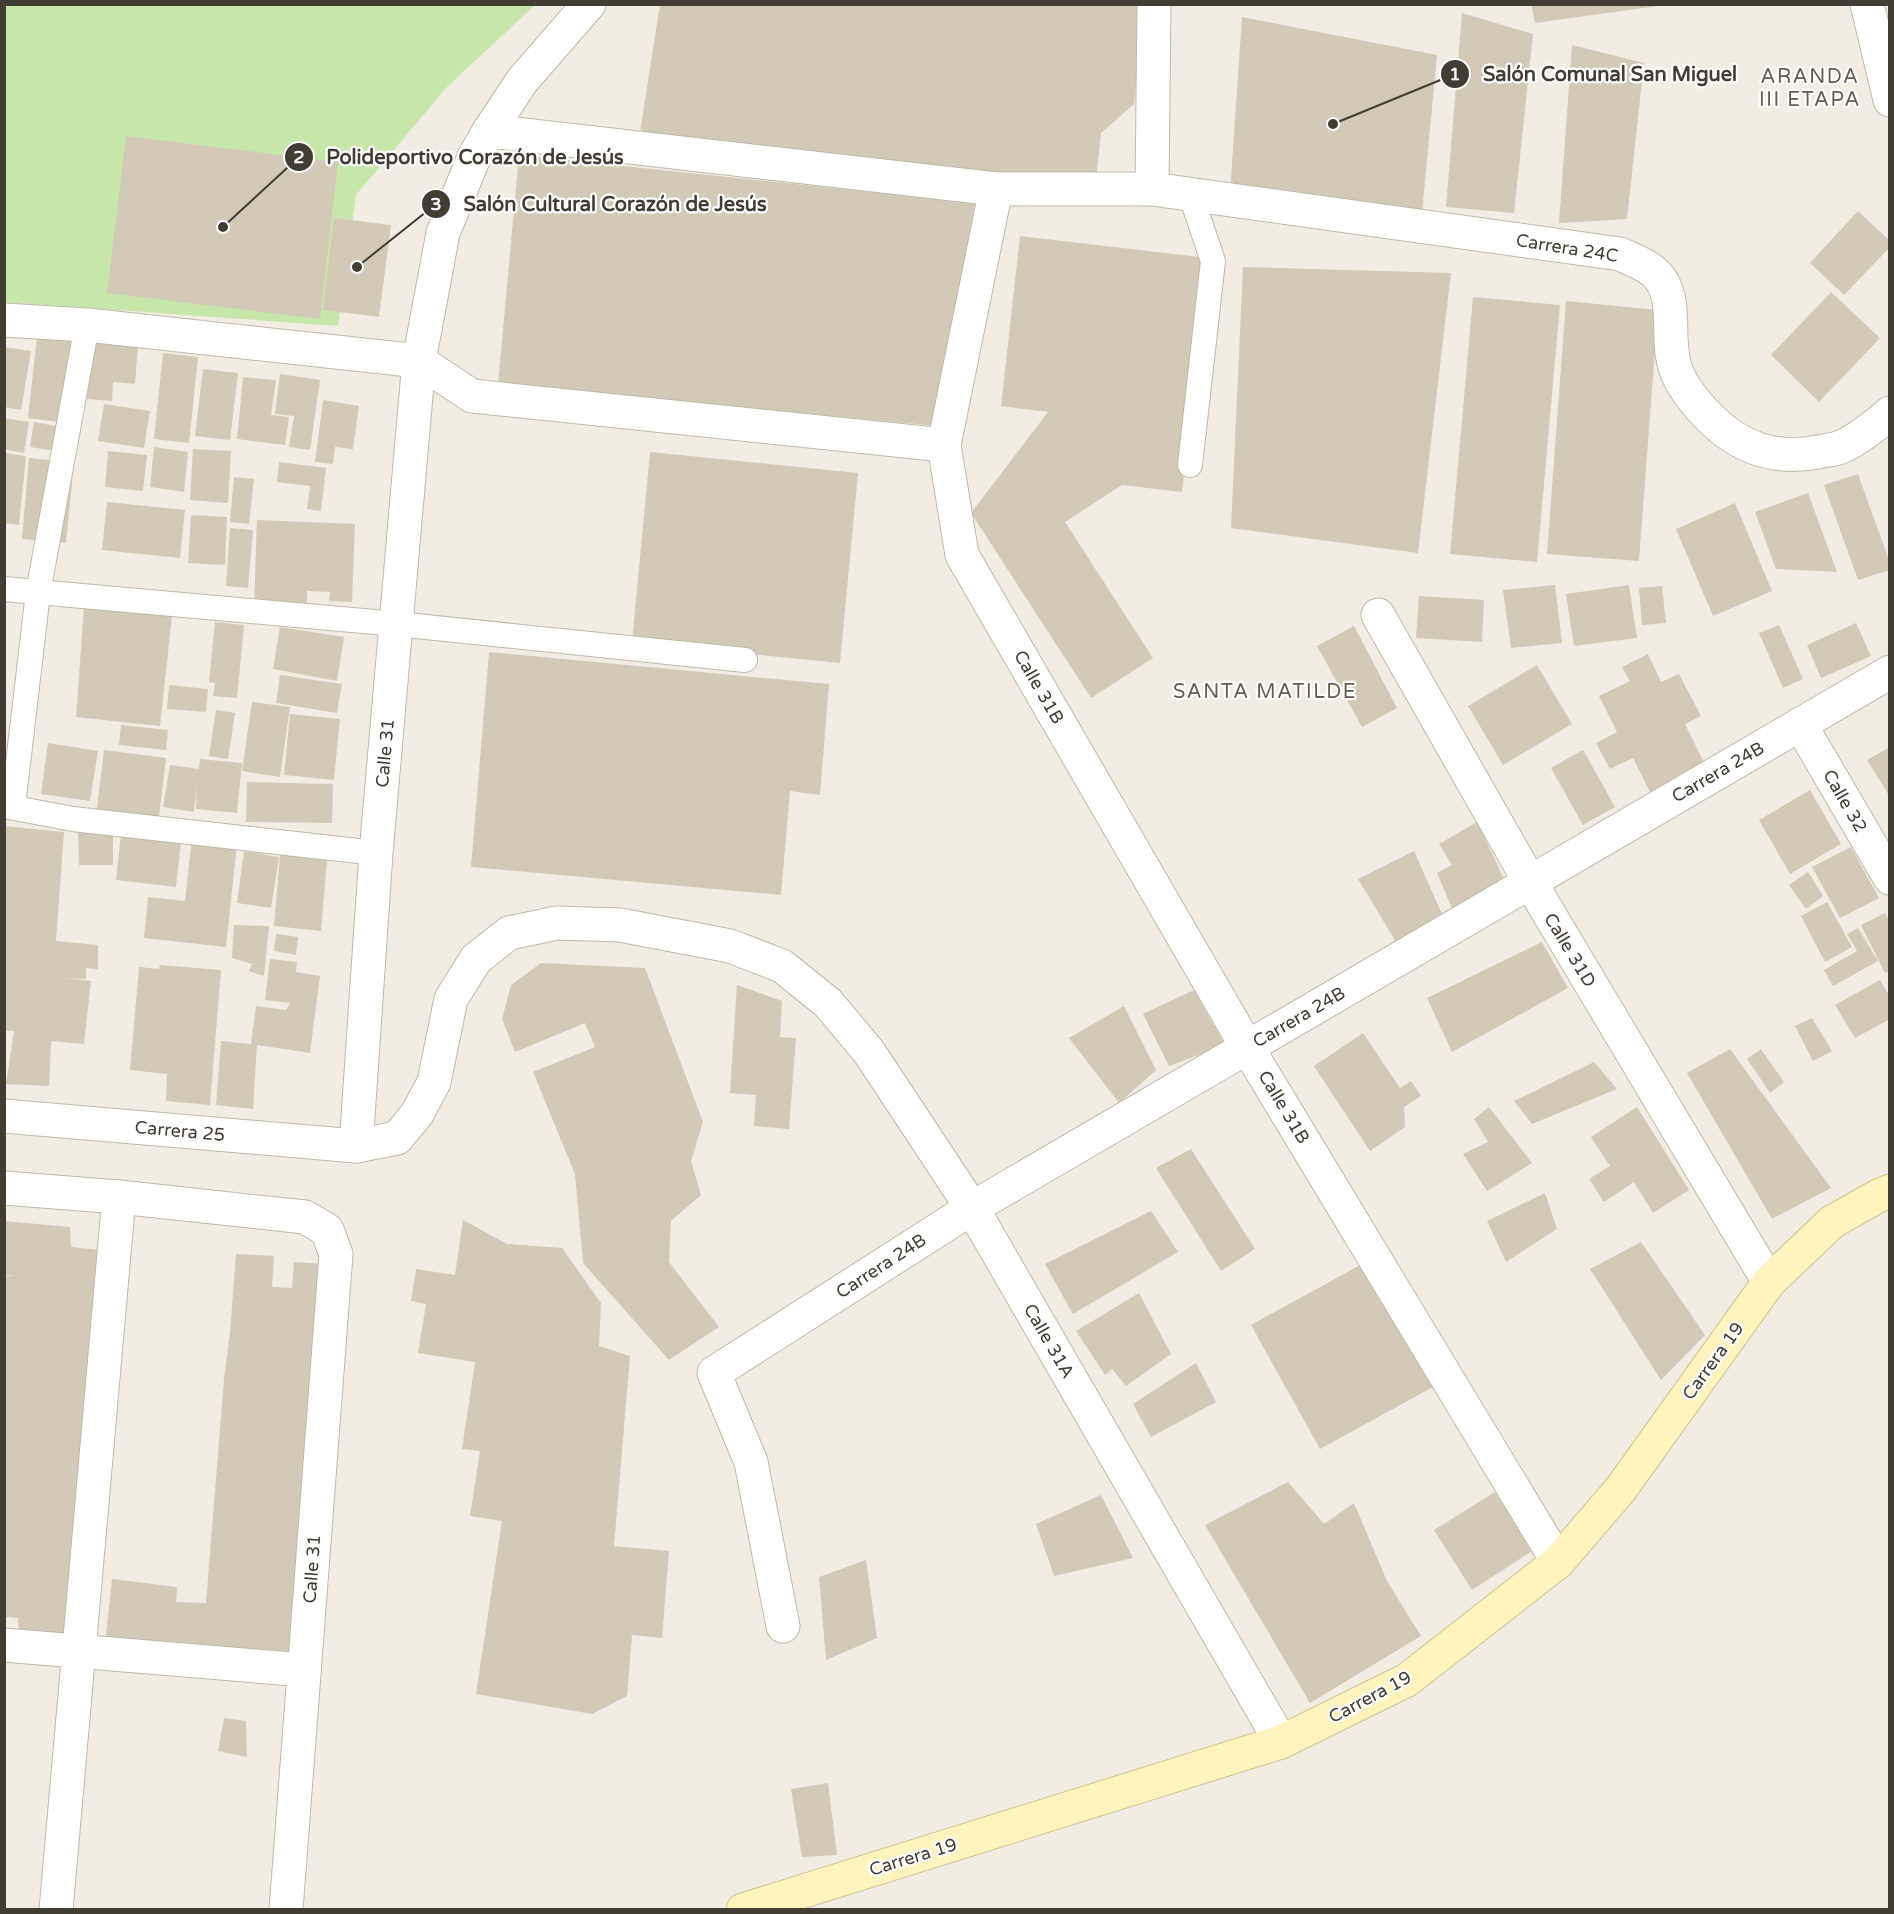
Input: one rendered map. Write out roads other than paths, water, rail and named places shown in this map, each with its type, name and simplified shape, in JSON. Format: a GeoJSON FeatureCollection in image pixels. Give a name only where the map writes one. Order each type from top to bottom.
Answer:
{"type":"FeatureCollection","features":[{"type":"Feature","properties":{"kind":"street","name":"Calle 31"},"geometry":{"type":"LineString","coordinates":[[356,1146],[376,853],[419,361],[443,233],[475,155],[489,131],[522,81],[589,4]]}},
{"type":"Feature","properties":{"kind":"street"},"geometry":{"type":"LineString","coordinates":[[1152,189],[1154,4]]}},
{"type":"Feature","properties":{"kind":"street"},"geometry":{"type":"LineString","coordinates":[[1867,4],[1890,100]]}},
{"type":"Feature","properties":{"kind":"street","name":"Carrera 24C"},"geometry":{"type":"LineString","coordinates":[[489,131],[996,189],[1152,189],[1190,193],[1620,254],[1654,270],[1664,285],[1669,302],[1670,338],[1676,370],[1692,400],[1724,432],[1758,450],[1797,456],[1840,447],[1874,428],[1890,413]]}},
{"type":"Feature","properties":{"kind":"street"},"geometry":{"type":"LineString","coordinates":[[4,320],[87,326],[419,361],[472,396],[944,445],[996,189]]}},
{"type":"Feature","properties":{"kind":"street","name":"Calle 31B"},"geometry":{"type":"LineString","coordinates":[[944,445],[962,555],[1247,1047],[1558,1562]]}},
{"type":"Feature","properties":{"kind":"street","name":"Calle 31D"},"geometry":{"type":"LineString","coordinates":[[1378,615],[1530,882],[1769,1282]]}},
{"type":"Feature","properties":{"kind":"street","name":"Carrera 24B"},"geometry":{"type":"LineString","coordinates":[[783,1626],[751,1462],[714,1373],[972,1208],[1890,672]]}},
{"type":"Feature","properties":{"kind":"street","name":"Calle 32"},"geometry":{"type":"LineString","coordinates":[[1800,724],[1890,878]]}},
{"type":"Feature","properties":{"kind":"street","name":"Carrera 25"},"geometry":{"type":"LineString","coordinates":[[4,1116],[356,1146],[397,1138],[417,1114],[434,1082],[451,999],[476,959],[509,933],[557,923],[620,924],[730,946],[782,966]]}},
{"type":"Feature","properties":{"kind":"street","name":"Calle 31A"},"geometry":{"type":"LineString","coordinates":[[782,966],[828,1003],[869,1052],[972,1208],[1281,1742]]}},
{"type":"Feature","properties":{"kind":"street"},"geometry":{"type":"LineString","coordinates":[[4,1188],[119,1197],[57,1910]]}},
{"type":"Feature","properties":{"kind":"street","name":"Carrera 19"},"geometry":{"type":"LineString","coordinates":[[743,1910],[1281,1742],[1407,1680],[1558,1562],[1620,1490],[1769,1282],[1832,1222],[1890,1191]]}},
{"type":"Feature","properties":{"kind":"street","name":"Calle 31"},"geometry":{"type":"LineString","coordinates":[[119,1197],[305,1216],[327,1230],[336,1254],[286,1910]]}},
{"type":"Feature","properties":{"kind":"street"},"geometry":{"type":"LineString","coordinates":[[4,1645],[304,1670]]}},
{"type":"Feature","properties":{"kind":"lane"},"geometry":{"type":"LineString","coordinates":[[1190,193],[1214,261],[1190,465]]}},
{"type":"Feature","properties":{"kind":"lane"},"geometry":{"type":"LineString","coordinates":[[87,326],[38,593],[9,806],[73,819],[376,853]]}},
{"type":"Feature","properties":{"kind":"lane"},"geometry":{"type":"LineString","coordinates":[[4,589],[397,624],[745,660]]}},
{"type":"Feature","properties":{"kind":"place","name":"Salón Comunal San Miguel"},"geometry":{"type":"Point","coordinates":[1333,124]}},
{"type":"Feature","properties":{"kind":"place","name":"Polideportivo Corazón de Jesús"},"geometry":{"type":"Point","coordinates":[223,227]}},
{"type":"Feature","properties":{"kind":"place","name":"Salón Cultural Corazón de Jesús"},"geometry":{"type":"Point","coordinates":[357,267]}},
{"type":"Feature","properties":{"kind":"district","name":"ARANDA III ETAPA"},"geometry":{"type":"Point","coordinates":[1810,88]}},
{"type":"Feature","properties":{"kind":"district","name":"SANTA MATILDE"},"geometry":{"type":"Point","coordinates":[1265,691]}}]}
